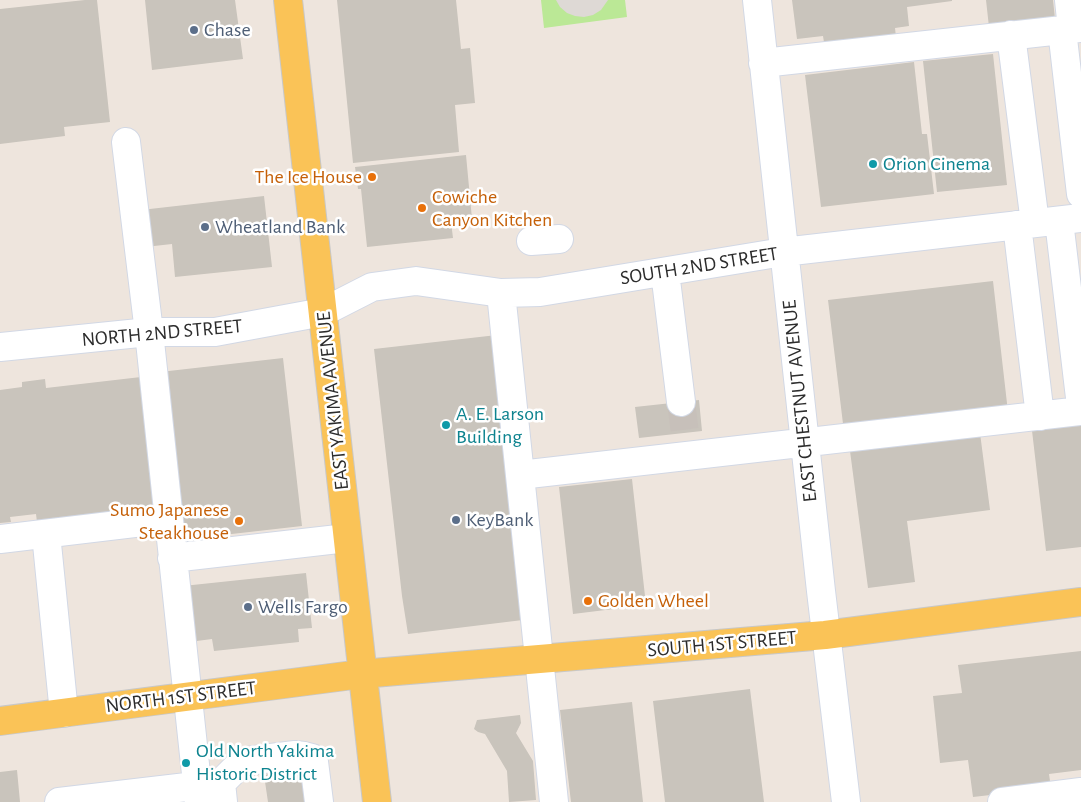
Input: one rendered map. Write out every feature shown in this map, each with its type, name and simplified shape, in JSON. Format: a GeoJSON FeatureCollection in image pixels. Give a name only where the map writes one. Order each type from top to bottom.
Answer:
{"type":"FeatureCollection","features":[{"type":"Feature","properties":{"kind":"main road","name":"EAST YAKIMA AVENUE"},"geometry":{"type":"LineString","coordinates":[[288,0],[361,674],[377,802]]}},
{"type":"Feature","properties":{"kind":"main road","name":"SOUTH 1ST STREET"},"geometry":{"type":"LineString","coordinates":[[361,674],[826,635],[1081,602]]}},
{"type":"Feature","properties":{"kind":"main road","name":"NORTH 1ST STREET"},"geometry":{"type":"LineString","coordinates":[[0,721],[361,674]]}},
{"type":"Feature","properties":{"kind":"street","name":"EAST CHESTNUT AVENUE"},"geometry":{"type":"LineString","coordinates":[[757,0],[783,252],[846,802]]}},
{"type":"Feature","properties":{"kind":"street"},"geometry":{"type":"LineString","coordinates":[[1069,0],[1081,194]]}},
{"type":"Feature","properties":{"kind":"street"},"geometry":{"type":"LineString","coordinates":[[763,63],[1072,29]]}},
{"type":"Feature","properties":{"kind":"street"},"geometry":{"type":"LineString","coordinates":[[1011,35],[1048,222],[1081,406]]}},
{"type":"Feature","properties":{"kind":"street"},"geometry":{"type":"LineString","coordinates":[[126,142],[149,332],[186,697],[210,793]]}},
{"type":"Feature","properties":{"kind":"street","name":"SOUTH 2ND STREET"},"geometry":{"type":"LineString","coordinates":[[323,312],[372,287],[416,281],[501,293],[545,292],[783,252],[1048,222]]}},
{"type":"Feature","properties":{"kind":"street"},"geometry":{"type":"LineString","coordinates":[[1040,416],[1048,222]]}},
{"type":"Feature","properties":{"kind":"street"},"geometry":{"type":"LineString","coordinates":[[531,241],[559,239]]}},
{"type":"Feature","properties":{"kind":"street"},"geometry":{"type":"LineString","coordinates":[[665,272],[681,402]]}},
{"type":"Feature","properties":{"kind":"street"},"geometry":{"type":"LineString","coordinates":[[501,293],[554,802]]}},
{"type":"Feature","properties":{"kind":"street","name":"NORTH 2ND STREET"},"geometry":{"type":"LineString","coordinates":[[0,348],[149,332],[215,332],[323,312]]}},
{"type":"Feature","properties":{"kind":"street"},"geometry":{"type":"LineString","coordinates":[[520,474],[685,444],[804,441],[1081,411]]}},
{"type":"Feature","properties":{"kind":"street"},"geometry":{"type":"LineString","coordinates":[[0,539],[168,519]]}},
{"type":"Feature","properties":{"kind":"street"},"geometry":{"type":"LineString","coordinates":[[46,534],[64,713]]}},
{"type":"Feature","properties":{"kind":"street"},"geometry":{"type":"LineString","coordinates":[[172,558],[347,538]]}},
{"type":"Feature","properties":{"kind":"street"},"geometry":{"type":"LineString","coordinates":[[59,802],[210,793],[238,766],[247,761],[295,755],[312,758],[319,802]]}},
{"type":"Feature","properties":{"kind":"street"},"geometry":{"type":"LineString","coordinates":[[1002,802],[1081,792]]}},
{"type":"Feature","properties":{"kind":"green space"},"geometry":{"type":"Polygon","coordinates":[[[541,0],[625,0],[627,17],[544,28],[541,0]]]}},
{"type":"Feature","properties":{"kind":"shaded area"},"geometry":{"type":"Polygon","coordinates":[[[556,0],[608,0],[601,10],[593,15],[584,17],[567,13],[556,0]]]}},
{"type":"Feature","properties":{"kind":"building"},"geometry":{"type":"Polygon","coordinates":[[[97,0],[110,122],[64,127],[65,136],[0,144],[0,9],[97,0]]]}},
{"type":"Feature","properties":{"kind":"building","name":"Chase"},"geometry":{"type":"Polygon","coordinates":[[[145,0],[235,0],[243,59],[152,70],[145,0]]]}},
{"type":"Feature","properties":{"kind":"building"},"geometry":{"type":"Polygon","coordinates":[[[337,0],[456,0],[461,49],[470,48],[475,103],[455,105],[459,152],[353,163],[337,0]]]}},
{"type":"Feature","properties":{"kind":"building"},"geometry":{"type":"Polygon","coordinates":[[[792,0],[952,1],[907,7],[909,26],[895,28],[897,46],[826,55],[823,36],[797,39],[792,0]]]}},
{"type":"Feature","properties":{"kind":"building"},"geometry":{"type":"Polygon","coordinates":[[[986,0],[1053,0],[1055,19],[989,27],[986,0]]]}},
{"type":"Feature","properties":{"kind":"building"},"geometry":{"type":"Polygon","coordinates":[[[993,54],[1007,185],[937,192],[923,61],[993,54]]]}},
{"type":"Feature","properties":{"kind":"building","name":"Orion Cinema"},"geometry":{"type":"Polygon","coordinates":[[[914,62],[922,134],[927,134],[934,194],[821,207],[805,75],[914,62]]]}},
{"type":"Feature","properties":{"kind":"building"},"geometry":{"type":"Polygon","coordinates":[[[466,155],[472,219],[451,222],[453,238],[367,247],[361,189],[358,189],[355,167],[466,155]]]}},
{"type":"Feature","properties":{"kind":"building","name":"Wheatland Bank"},"geometry":{"type":"Polygon","coordinates":[[[264,196],[272,267],[175,277],[172,244],[145,247],[141,210],[264,196]]]}},
{"type":"Feature","properties":{"kind":"building"},"geometry":{"type":"Polygon","coordinates":[[[993,281],[1008,412],[844,432],[828,300],[993,281]]]}},
{"type":"Feature","properties":{"kind":"building"},"geometry":{"type":"Polygon","coordinates":[[[497,335],[531,619],[408,634],[374,349],[497,335]]]}},
{"type":"Feature","properties":{"kind":"building"},"geometry":{"type":"Polygon","coordinates":[[[283,358],[302,526],[179,540],[160,372],[283,358]]]}},
{"type":"Feature","properties":{"kind":"building"},"geometry":{"type":"Polygon","coordinates":[[[141,377],[155,509],[37,522],[36,514],[10,517],[11,522],[0,523],[0,390],[22,387],[22,382],[45,379],[46,388],[141,377]]]}},
{"type":"Feature","properties":{"kind":"building"},"geometry":{"type":"Polygon","coordinates":[[[699,400],[702,431],[639,438],[635,407],[699,400]]]}},
{"type":"Feature","properties":{"kind":"building"},"geometry":{"type":"Polygon","coordinates":[[[1081,416],[1081,547],[1046,551],[1031,422],[1081,416]]]}},
{"type":"Feature","properties":{"kind":"building"},"geometry":{"type":"Polygon","coordinates":[[[980,433],[990,510],[907,521],[915,582],[868,588],[850,451],[980,433]]]}},
{"type":"Feature","properties":{"kind":"building"},"geometry":{"type":"Polygon","coordinates":[[[632,479],[646,605],[573,614],[559,487],[632,479]]]}},
{"type":"Feature","properties":{"kind":"building","name":"Wells Fargo"},"geometry":{"type":"Polygon","coordinates":[[[306,573],[312,628],[298,629],[299,642],[214,651],[212,639],[189,642],[183,586],[306,573]]]}},
{"type":"Feature","properties":{"kind":"building"},"geometry":{"type":"Polygon","coordinates":[[[1081,651],[1081,770],[1049,774],[1051,788],[973,797],[968,760],[940,763],[933,696],[962,693],[958,665],[1081,651]]]}},
{"type":"Feature","properties":{"kind":"building"},"geometry":{"type":"Polygon","coordinates":[[[750,689],[764,802],[665,802],[653,701],[750,689]]]}},
{"type":"Feature","properties":{"kind":"building"},"geometry":{"type":"Polygon","coordinates":[[[632,702],[643,802],[571,802],[560,710],[632,702]]]}},
{"type":"Feature","properties":{"kind":"building"},"geometry":{"type":"Polygon","coordinates":[[[520,715],[521,723],[516,733],[533,761],[536,800],[509,802],[507,771],[485,734],[474,729],[477,720],[520,715]]]}},
{"type":"Feature","properties":{"kind":"building"},"geometry":{"type":"Polygon","coordinates":[[[309,769],[313,802],[268,802],[264,775],[309,769]]]}},
{"type":"Feature","properties":{"kind":"building"},"geometry":{"type":"Polygon","coordinates":[[[17,770],[20,802],[0,802],[0,772],[17,770]]]}},
{"type":"Feature","properties":{"kind":"tunnel"},"geometry":{"type":"LineString","coordinates":[[681,402],[685,433]]}},
{"type":"Feature","properties":{"kind":"place","name":"Chase"},"geometry":{"type":"Point","coordinates":[194,30]}},
{"type":"Feature","properties":{"kind":"place","name":"Orion Cinema"},"geometry":{"type":"Point","coordinates":[873,164]}},
{"type":"Feature","properties":{"kind":"place","name":"The Ice House"},"geometry":{"type":"Point","coordinates":[372,177]}},
{"type":"Feature","properties":{"kind":"place","name":"Cowiche Canyon Kitchen"},"geometry":{"type":"Point","coordinates":[422,208]}},
{"type":"Feature","properties":{"kind":"place","name":"Wheatland Bank"},"geometry":{"type":"Point","coordinates":[205,227]}},
{"type":"Feature","properties":{"kind":"place","name":"A. E. Larson Building"},"geometry":{"type":"Point","coordinates":[446,425]}},
{"type":"Feature","properties":{"kind":"place","name":"KeyBank"},"geometry":{"type":"Point","coordinates":[456,520]}},
{"type":"Feature","properties":{"kind":"place","name":"Sumo Japanese Steakhouse"},"geometry":{"type":"Point","coordinates":[239,521]}},
{"type":"Feature","properties":{"kind":"place","name":"Golden Wheel"},"geometry":{"type":"Point","coordinates":[588,601]}},
{"type":"Feature","properties":{"kind":"place","name":"Wells Fargo"},"geometry":{"type":"Point","coordinates":[248,607]}},
{"type":"Feature","properties":{"kind":"place","name":"Old North Yakima Historic District"},"geometry":{"type":"Point","coordinates":[186,763]}}]}
